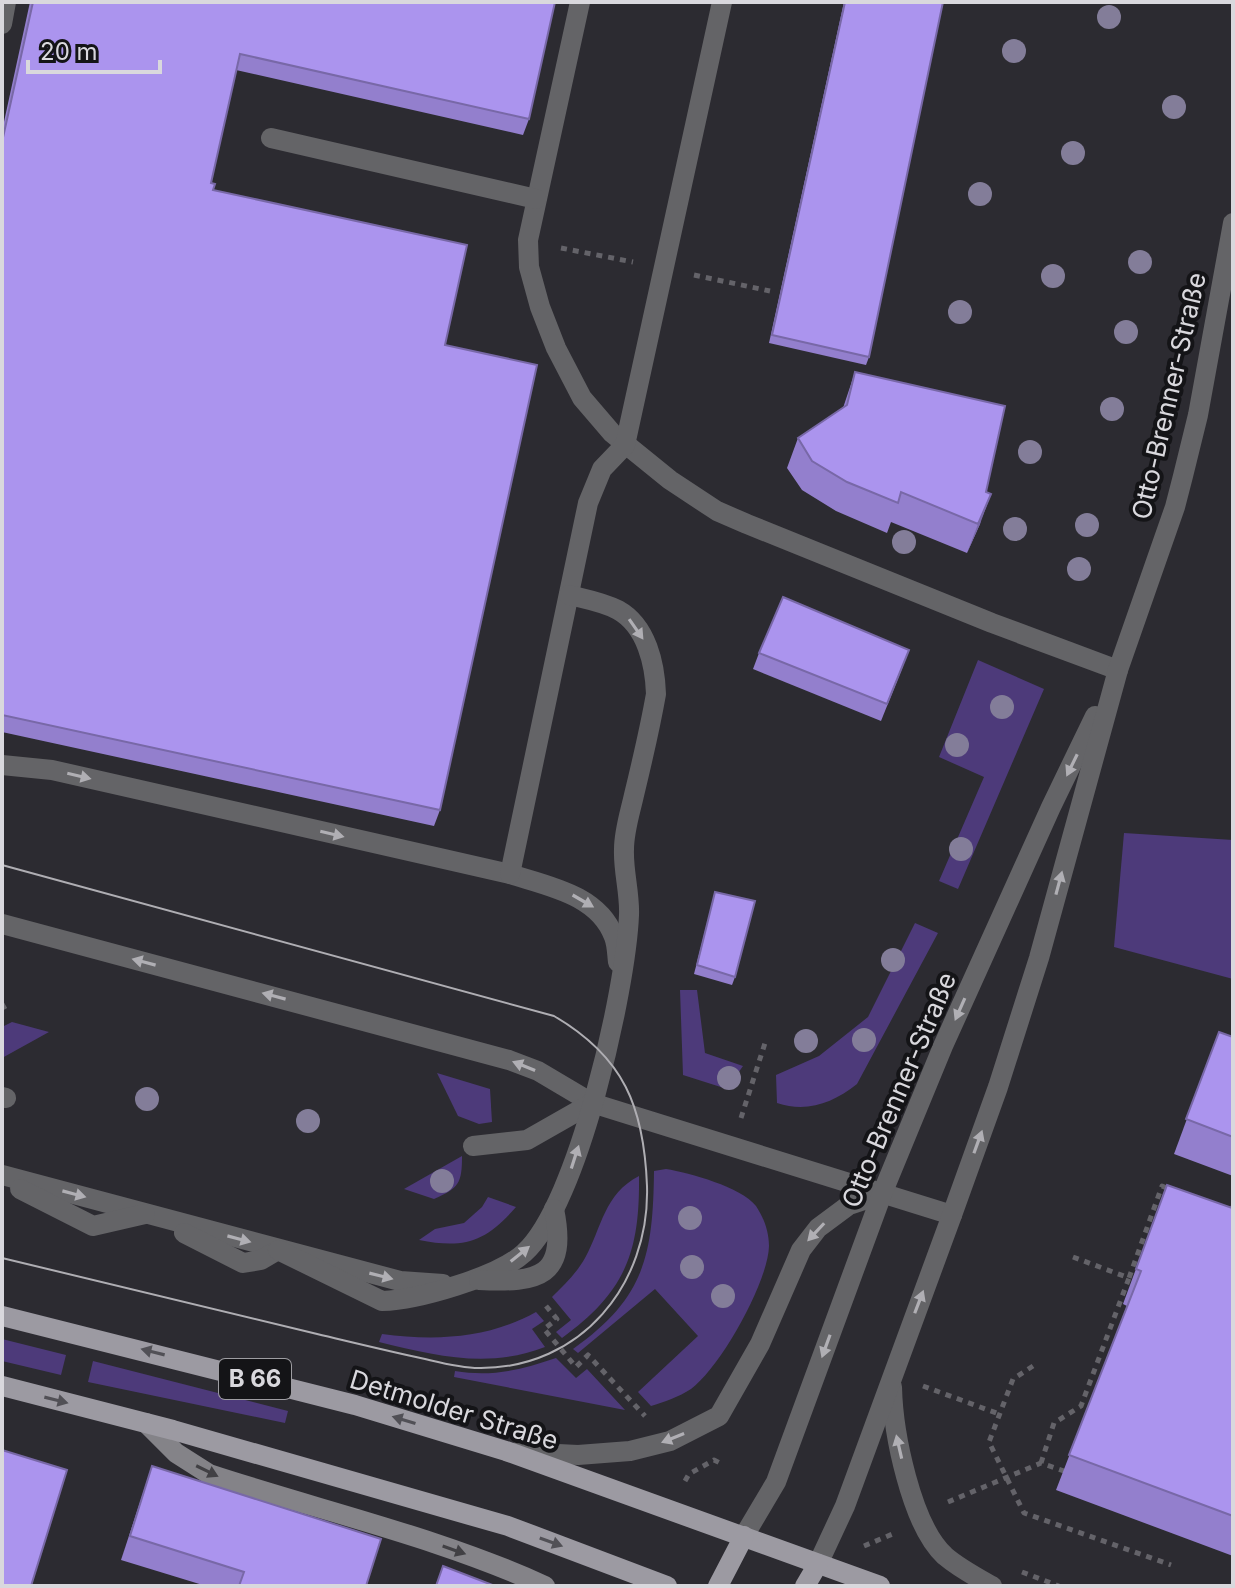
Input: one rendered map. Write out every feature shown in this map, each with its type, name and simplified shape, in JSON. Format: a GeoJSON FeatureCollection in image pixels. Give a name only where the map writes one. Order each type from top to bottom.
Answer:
{"type":"FeatureCollection","features":[{"type":"Feature","properties":{"kind":"main road","name":"Detmolder Straße"},"geometry":{"type":"LineString","coordinates":[[2,1316],[284,1386],[506,1451],[880,1586]]}},
{"type":"Feature","properties":{"kind":"main road"},"geometry":{"type":"LineString","coordinates":[[2,1386],[146,1423],[508,1526],[667,1586]]}},
{"type":"Feature","properties":{"kind":"main road"},"geometry":{"type":"LineString","coordinates":[[146,1423],[176,1453],[209,1474],[435,1543],[545,1586]]}},
{"type":"Feature","properties":{"kind":"main road"},"geometry":{"type":"LineString","coordinates":[[718,1586],[744,1536]]}},
{"type":"Feature","properties":{"kind":"main road"},"geometry":{"type":"LineString","coordinates":[[805,1586],[818,1564]]}},
{"type":"Feature","properties":{"kind":"street"},"geometry":{"type":"LineString","coordinates":[[2,24],[6,2]]}},
{"type":"Feature","properties":{"kind":"street"},"geometry":{"type":"LineString","coordinates":[[580,2],[528,240],[529,267],[540,307],[556,348],[582,398],[625,445],[717,511],[992,623],[1118,670]]}},
{"type":"Feature","properties":{"kind":"street"},"geometry":{"type":"LineString","coordinates":[[510,874],[585,517],[602,469],[625,445],[722,2]]}},
{"type":"Feature","properties":{"kind":"street"},"geometry":{"type":"LineString","coordinates":[[271,138],[536,199]]}},
{"type":"Feature","properties":{"kind":"street","name":"Otto-Brenner-Straße"},"geometry":{"type":"LineString","coordinates":[[818,1564],[845,1506],[952,1215],[998,1087],[1039,958],[1118,670],[1175,507],[1198,415],[1233,223]]}},
{"type":"Feature","properties":{"kind":"street"},"geometry":{"type":"LineString","coordinates":[[2,1177],[93,1226],[146,1213],[400,1281],[436,1285],[470,1280],[496,1271],[524,1254],[542,1232],[571,1169],[592,1103],[621,982],[627,949],[630,891],[624,849],[656,694],[656,673],[649,651],[629,619],[617,610],[569,595]]}},
{"type":"Feature","properties":{"kind":"street","name":"Otto-Brenner-Straße"},"geometry":{"type":"LineString","coordinates":[[744,1536],[776,1482],[882,1194],[992,938],[1118,670]]}},
{"type":"Feature","properties":{"kind":"street"},"geometry":{"type":"LineString","coordinates":[[2,765],[52,770],[510,874],[566,891],[599,911],[615,937],[621,982]]}},
{"type":"Feature","properties":{"kind":"street"},"geometry":{"type":"LineString","coordinates":[[2,924],[509,1060],[538,1071],[592,1103],[952,1215]]}},
{"type":"Feature","properties":{"kind":"street"},"geometry":{"type":"LineString","coordinates":[[473,1146],[527,1140],[592,1103]]}},
{"type":"Feature","properties":{"kind":"street","name":"B 66"},"geometry":{"type":"LineString","coordinates":[[506,1451],[578,1455],[630,1451],[670,1441],[719,1416],[760,1344],[801,1250],[809,1239],[818,1228],[849,1205],[882,1194]]}},
{"type":"Feature","properties":{"kind":"street"},"geometry":{"type":"LineString","coordinates":[[470,1280],[510,1282],[537,1277],[555,1261],[559,1237],[554,1209]]}},
{"type":"Feature","properties":{"kind":"street"},"geometry":{"type":"LineString","coordinates":[[892,1375],[897,1436],[920,1516],[931,1539],[944,1555],[992,1586]]}},
{"type":"Feature","properties":{"kind":"path"},"geometry":{"type":"LineString","coordinates":[[2,1004],[6,1011]]}},
{"type":"Feature","properties":{"kind":"path"},"geometry":{"type":"LineString","coordinates":[[731,1147],[765,1043]]}},
{"type":"Feature","properties":{"kind":"path"},"geometry":{"type":"LineString","coordinates":[[1041,1463],[1054,1423],[1081,1406],[1162,1186],[1175,1191]]}},
{"type":"Feature","properties":{"kind":"path"},"geometry":{"type":"LineString","coordinates":[[1073,1257],[1129,1278]]}},
{"type":"Feature","properties":{"kind":"path"},"geometry":{"type":"LineString","coordinates":[[538,1296],[557,1319],[544,1329],[576,1367],[588,1355],[654,1425]]}},
{"type":"Feature","properties":{"kind":"path"},"geometry":{"type":"LineString","coordinates":[[1033,1366],[1013,1379],[989,1442],[1024,1513],[1171,1565]]}},
{"type":"Feature","properties":{"kind":"path"},"geometry":{"type":"LineString","coordinates":[[892,1375],[999,1414]]}},
{"type":"Feature","properties":{"kind":"path"},"geometry":{"type":"LineString","coordinates":[[685,1481],[689,1474],[714,1460],[724,1465]]}},
{"type":"Feature","properties":{"kind":"path"},"geometry":{"type":"LineString","coordinates":[[959,1497],[1041,1463],[1064,1471]]}},
{"type":"Feature","properties":{"kind":"shaded area"},"geometry":{"type":"Polygon","coordinates":[[[978,660],[1044,689],[958,889],[939,881],[984,777],[939,757],[978,660]]]}},
{"type":"Feature","properties":{"kind":"shaded area"},"geometry":{"type":"Polygon","coordinates":[[[1124,833],[1233,840],[1233,979],[1114,947],[1124,833]]]}},
{"type":"Feature","properties":{"kind":"shaded area"},"geometry":{"type":"Polygon","coordinates":[[[915,923],[938,933],[857,1084],[819,1104],[799,1107],[777,1103],[776,1075],[819,1056],[868,1017],[915,923]]]}},
{"type":"Feature","properties":{"kind":"shaded area"},"geometry":{"type":"Polygon","coordinates":[[[680,990],[697,990],[705,1053],[743,1066],[727,1089],[683,1075],[680,990]]]}},
{"type":"Feature","properties":{"kind":"shaded area"},"geometry":{"type":"Polygon","coordinates":[[[12,1022],[49,1032],[2,1058],[2,1027],[12,1022]]]}},
{"type":"Feature","properties":{"kind":"shaded area"},"geometry":{"type":"Polygon","coordinates":[[[437,1073],[490,1089],[492,1122],[479,1124],[458,1116],[437,1073]]]}},
{"type":"Feature","properties":{"kind":"shaded area"},"geometry":{"type":"Polygon","coordinates":[[[462,1156],[460,1179],[449,1191],[434,1199],[404,1189],[462,1156]]]}},
{"type":"Feature","properties":{"kind":"shaded area"},"geometry":{"type":"Polygon","coordinates":[[[666,1169],[714,1182],[749,1199],[764,1220],[769,1246],[767,1262],[752,1302],[715,1363],[691,1389],[651,1406],[638,1392],[698,1336],[655,1289],[578,1353],[573,1349],[616,1311],[630,1292],[647,1251],[654,1171],[666,1169]]]}},
{"type":"Feature","properties":{"kind":"shaded area"},"geometry":{"type":"Polygon","coordinates":[[[639,1176],[636,1227],[624,1269],[601,1304],[562,1338],[556,1332],[571,1320],[552,1297],[581,1264],[605,1212],[618,1192],[639,1176]]]}},
{"type":"Feature","properties":{"kind":"shaded area"},"geometry":{"type":"Polygon","coordinates":[[[488,1197],[516,1207],[484,1235],[449,1244],[419,1240],[435,1229],[464,1223],[488,1197]]]}},
{"type":"Feature","properties":{"kind":"shaded area"},"geometry":{"type":"Polygon","coordinates":[[[536,1312],[544,1321],[532,1329],[545,1347],[524,1354],[462,1358],[379,1342],[382,1334],[441,1337],[480,1333],[536,1312]]]}},
{"type":"Feature","properties":{"kind":"shaded area"},"geometry":{"type":"Polygon","coordinates":[[[2,1339],[66,1355],[61,1375],[2,1361],[2,1339]]]}},
{"type":"Feature","properties":{"kind":"shaded area"},"geometry":{"type":"Polygon","coordinates":[[[556,1358],[576,1378],[587,1369],[625,1410],[454,1377],[455,1371],[506,1371],[556,1358]]]}},
{"type":"Feature","properties":{"kind":"shaded area"},"geometry":{"type":"Polygon","coordinates":[[[93,1361],[288,1411],[285,1423],[88,1382],[93,1361]]]}},
{"type":"Feature","properties":{"kind":"building"},"geometry":{"type":"Polygon","coordinates":[[[33,2],[555,2],[529,119],[240,54],[211,183],[215,184],[213,190],[467,245],[445,345],[537,365],[440,810],[2,715],[2,142],[33,2]]]}},
{"type":"Feature","properties":{"kind":"building"},"geometry":{"type":"Polygon","coordinates":[[[845,2],[943,2],[869,357],[772,335],[845,2]]]}},
{"type":"Feature","properties":{"kind":"building"},"geometry":{"type":"Polygon","coordinates":[[[855,372],[1005,406],[986,492],[991,494],[978,524],[901,492],[898,503],[847,482],[812,461],[798,438],[847,405],[855,372]]]}},
{"type":"Feature","properties":{"kind":"building"},"geometry":{"type":"Polygon","coordinates":[[[783,597],[909,650],[887,704],[759,653],[783,597]]]}},
{"type":"Feature","properties":{"kind":"building"},"geometry":{"type":"Polygon","coordinates":[[[715,892],[755,901],[735,977],[697,965],[715,892]]]}},
{"type":"Feature","properties":{"kind":"building"},"geometry":{"type":"Polygon","coordinates":[[[1219,1032],[1233,1037],[1233,1137],[1186,1119],[1219,1032]]]}},
{"type":"Feature","properties":{"kind":"building"},"geometry":{"type":"Polygon","coordinates":[[[1167,1185],[1232,1208],[1233,1205],[1233,1516],[1069,1455],[1141,1271],[1136,1269],[1167,1185]]]}},
{"type":"Feature","properties":{"kind":"building"},"geometry":{"type":"Polygon","coordinates":[[[2,1450],[67,1470],[31,1586],[2,1586],[2,1450]]]}},
{"type":"Feature","properties":{"kind":"building"},"geometry":{"type":"Polygon","coordinates":[[[152,1466],[381,1539],[366,1586],[239,1586],[244,1572],[130,1536],[152,1466]]]}},
{"type":"Feature","properties":{"kind":"building"},"geometry":{"type":"Polygon","coordinates":[[[443,1566],[495,1586],[436,1586],[443,1566]]]}},
{"type":"Feature","properties":{"kind":"tram line"},"geometry":{"type":"LineString","coordinates":[[2,865],[554,1016],[598,1049],[626,1087],[641,1132],[647,1186],[645,1222],[636,1256],[622,1287],[602,1314],[578,1337],[549,1354],[516,1364],[479,1368],[445,1364],[2,1258]]}}]}
